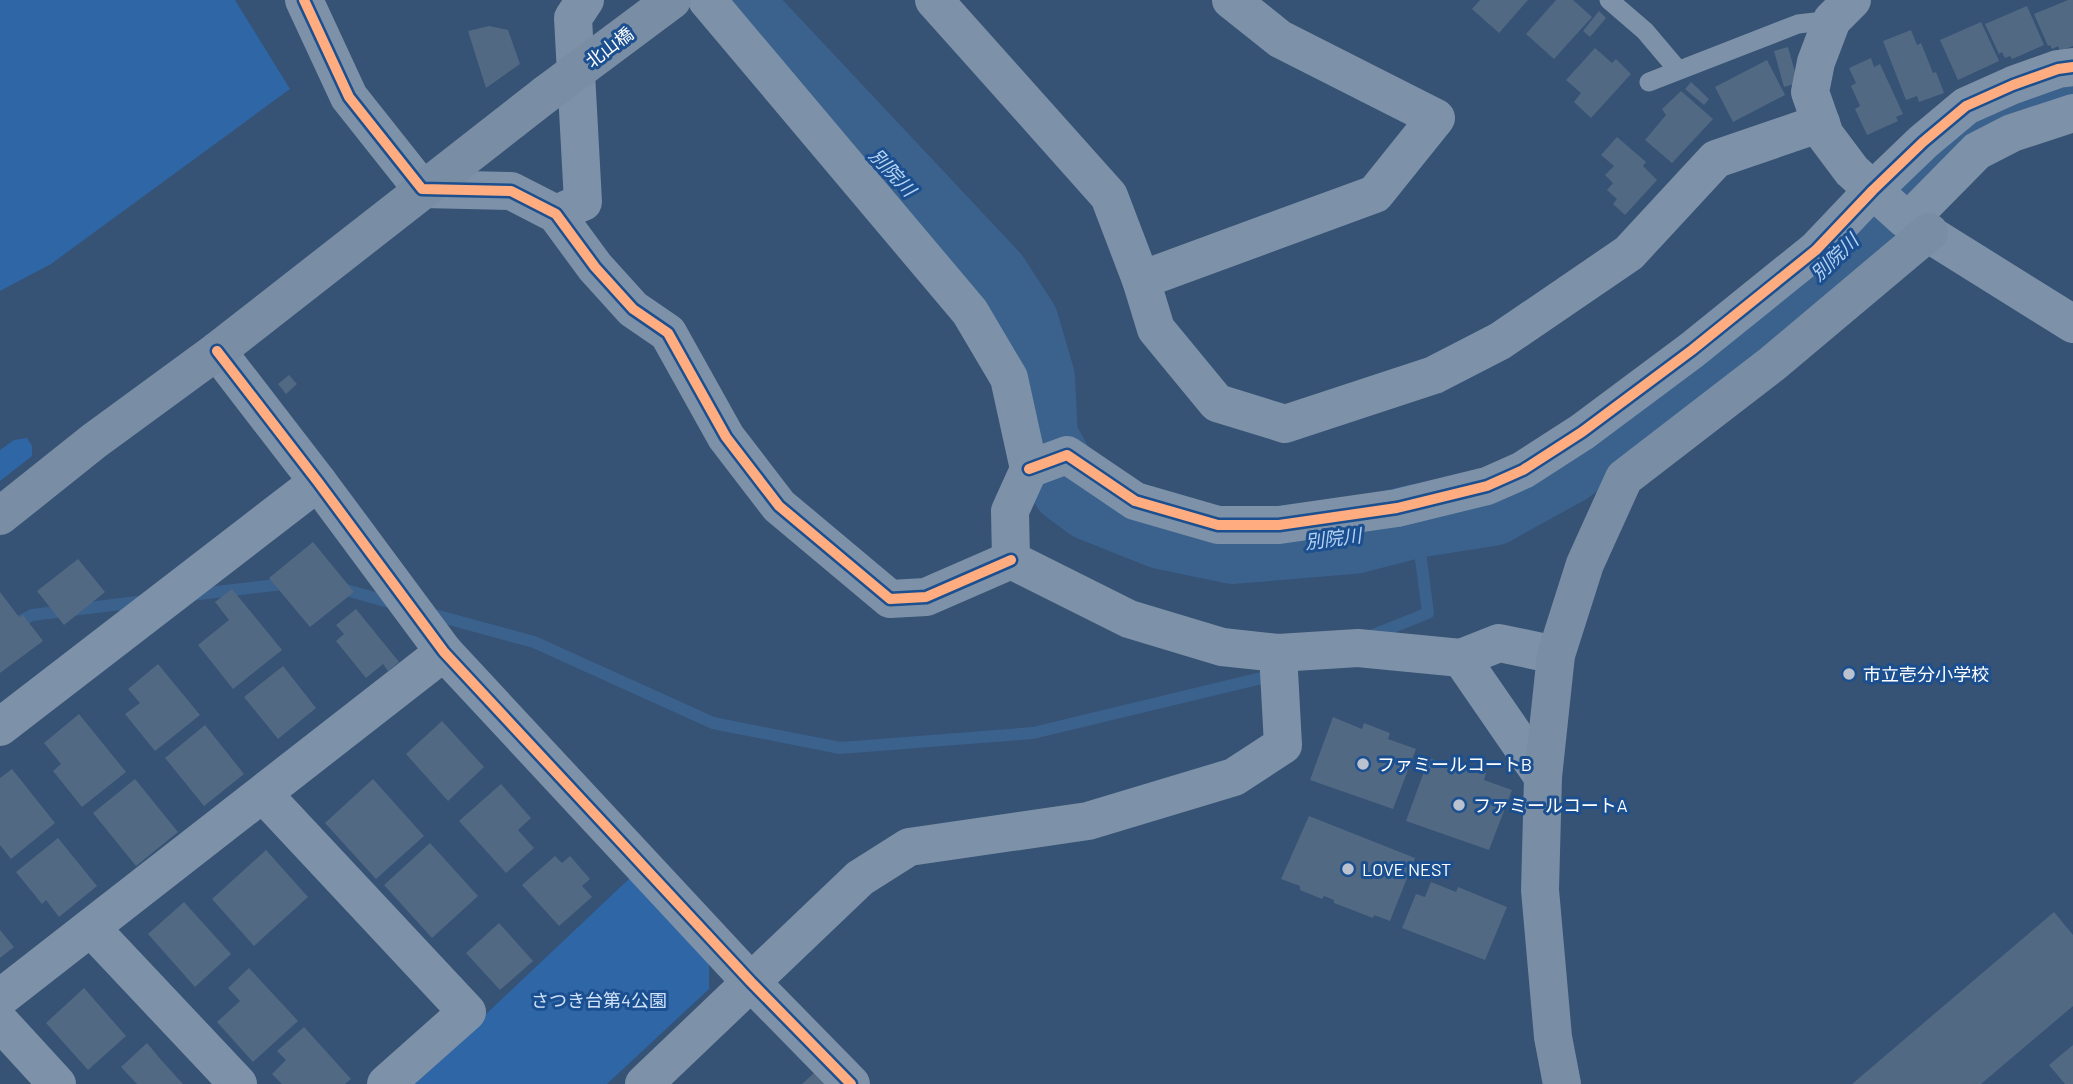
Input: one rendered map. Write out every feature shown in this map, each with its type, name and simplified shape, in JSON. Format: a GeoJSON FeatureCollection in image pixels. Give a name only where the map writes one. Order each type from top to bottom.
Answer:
{"type":"FeatureCollection","features":[{"type":"Feature","properties":{"kind":"street"},"geometry":{"type":"LineString","coordinates":[[304,0],[349,97],[422,189],[511,191],[556,214],[595,267],[633,309],[668,333],[726,437],[779,506],[890,599],[926,597],[1011,560]]}},
{"type":"Feature","properties":{"kind":"street"},"geometry":{"type":"LineString","coordinates":[[556,214],[583,202],[573,18],[585,0]]}},
{"type":"Feature","properties":{"kind":"street","name":"北山橋"},"geometry":{"type":"LineString","coordinates":[[0,516],[94,441],[218,351],[422,189],[671,0]]}},
{"type":"Feature","properties":{"kind":"street"},"geometry":{"type":"LineString","coordinates":[[707,0],[970,312],[1009,379],[1030,469],[1010,511],[1011,560]]}},
{"type":"Feature","properties":{"kind":"street"},"geometry":{"type":"LineString","coordinates":[[934,0],[1109,196],[1156,328],[1217,403],[1285,424],[1434,375],[1500,341],[1629,253],[1716,159],[1821,123]]}},
{"type":"Feature","properties":{"kind":"street"},"geometry":{"type":"LineString","coordinates":[[1141,280],[1375,194],[1437,118],[1280,39],[1231,0]]}},
{"type":"Feature","properties":{"kind":"street"},"geometry":{"type":"LineString","coordinates":[[1842,10],[1816,62],[1810,92],[1825,135],[1852,171],[1914,224],[2073,324]]}},
{"type":"Feature","properties":{"kind":"street"},"geometry":{"type":"LineString","coordinates":[[1030,469],[1067,455],[1135,501],[1218,525],[1279,525],[1397,508],[1487,486],[1523,470],[1581,432],[1692,350],[1816,250],[1923,142],[1966,106],[2013,85],[2057,69],[2073,67]]}},
{"type":"Feature","properties":{"kind":"street"},"geometry":{"type":"LineString","coordinates":[[1562,1084],[1553,1037],[1540,890],[1543,777],[1556,655],[1585,564],[1624,478],[1772,364],[1914,224],[1977,150],[2012,133],[2073,113]]}},
{"type":"Feature","properties":{"kind":"street"},"geometry":{"type":"LineString","coordinates":[[218,351],[444,652],[751,982],[850,1084]]}},
{"type":"Feature","properties":{"kind":"street"},"geometry":{"type":"LineString","coordinates":[[0,727],[318,482]]}},
{"type":"Feature","properties":{"kind":"street"},"geometry":{"type":"LineString","coordinates":[[1011,560],[1129,619],[1222,648],[1278,653],[1358,648],[1461,657],[1499,643],[1556,655]]}},
{"type":"Feature","properties":{"kind":"street"},"geometry":{"type":"LineString","coordinates":[[0,998],[444,652]]}},
{"type":"Feature","properties":{"kind":"street"},"geometry":{"type":"LineString","coordinates":[[658,1079],[751,982],[860,878],[909,847],[1088,821],[1234,777],[1283,745],[1278,653]]}},
{"type":"Feature","properties":{"kind":"street"},"geometry":{"type":"LineString","coordinates":[[1461,657],[1543,777]]}},
{"type":"Feature","properties":{"kind":"street"},"geometry":{"type":"LineString","coordinates":[[264,794],[467,1012],[386,1084]]}},
{"type":"Feature","properties":{"kind":"street"},"geometry":{"type":"LineString","coordinates":[[91,928],[238,1084]]}},
{"type":"Feature","properties":{"kind":"street"},"geometry":{"type":"LineString","coordinates":[[0,1022],[57,1084]]}},
{"type":"Feature","properties":{"kind":"lane"},"geometry":{"type":"LineString","coordinates":[[1609,0],[1645,31],[1678,70]]}},
{"type":"Feature","properties":{"kind":"lane"},"geometry":{"type":"LineString","coordinates":[[1649,82],[1798,24],[1842,10]]}},
{"type":"Feature","properties":{"kind":"green space"},"geometry":{"type":"Polygon","coordinates":[[[0,0],[235,0],[290,89],[51,264],[0,291],[0,0]]]}},
{"type":"Feature","properties":{"kind":"green space"},"geometry":{"type":"Polygon","coordinates":[[[27,438],[32,446],[32,456],[0,481],[0,450],[14,440],[27,438]]]}},
{"type":"Feature","properties":{"kind":"green space","name":"さつき台第4公園"},"geometry":{"type":"Polygon","coordinates":[[[632,876],[709,959],[709,989],[607,1084],[412,1084],[632,876]]]}},
{"type":"Feature","properties":{"kind":"building"},"geometry":{"type":"Polygon","coordinates":[[[1480,0],[1528,0],[1499,33],[1472,9],[1480,0]]]}},
{"type":"Feature","properties":{"kind":"building"},"geometry":{"type":"Polygon","coordinates":[[[1556,0],[1573,0],[1592,17],[1554,59],[1526,34],[1556,0]]]}},
{"type":"Feature","properties":{"kind":"building"},"geometry":{"type":"Polygon","coordinates":[[[2073,0],[2073,46],[2060,51],[2058,46],[2052,49],[2048,46],[2034,14],[2073,0]]]}},
{"type":"Feature","properties":{"kind":"building"},"geometry":{"type":"Polygon","coordinates":[[[2027,6],[2044,45],[2012,59],[2010,56],[2005,58],[2002,52],[1999,54],[1985,24],[2027,6]]]}},
{"type":"Feature","properties":{"kind":"building"},"geometry":{"type":"Polygon","coordinates":[[[1599,11],[1606,18],[1590,37],[1583,31],[1599,11]]]}},
{"type":"Feature","properties":{"kind":"building"},"geometry":{"type":"Polygon","coordinates":[[[1981,22],[1999,61],[1958,80],[1940,40],[1981,22]]]}},
{"type":"Feature","properties":{"kind":"building"},"geometry":{"type":"Polygon","coordinates":[[[489,26],[508,30],[520,64],[486,88],[468,31],[489,26]]]}},
{"type":"Feature","properties":{"kind":"building"},"geometry":{"type":"Polygon","coordinates":[[[1911,30],[1917,45],[1921,43],[1944,93],[1919,102],[1917,96],[1906,100],[1883,41],[1911,30]]]}},
{"type":"Feature","properties":{"kind":"building"},"geometry":{"type":"Polygon","coordinates":[[[1788,47],[1798,83],[1784,87],[1774,51],[1788,47]]]}},
{"type":"Feature","properties":{"kind":"building"},"geometry":{"type":"Polygon","coordinates":[[[1595,48],[1612,63],[1616,59],[1631,74],[1591,118],[1574,102],[1581,93],[1566,80],[1595,48]]]}},
{"type":"Feature","properties":{"kind":"building"},"geometry":{"type":"Polygon","coordinates":[[[1871,58],[1874,67],[1880,64],[1903,114],[1896,117],[1898,121],[1867,135],[1855,109],[1860,106],[1851,86],[1856,83],[1849,68],[1871,58]]]}},
{"type":"Feature","properties":{"kind":"building"},"geometry":{"type":"Polygon","coordinates":[[[1767,60],[1785,95],[1733,122],[1715,87],[1767,60]]]}},
{"type":"Feature","properties":{"kind":"building"},"geometry":{"type":"Polygon","coordinates":[[[1691,82],[1709,99],[1704,105],[1685,89],[1691,82]]]}},
{"type":"Feature","properties":{"kind":"building"},"geometry":{"type":"Polygon","coordinates":[[[1681,91],[1713,119],[1672,163],[1645,140],[1666,115],[1662,109],[1681,91]]]}},
{"type":"Feature","properties":{"kind":"building"},"geometry":{"type":"Polygon","coordinates":[[[1617,137],[1646,162],[1643,166],[1657,180],[1625,215],[1613,204],[1617,199],[1607,190],[1613,183],[1605,175],[1614,166],[1601,155],[1617,137]]]}},
{"type":"Feature","properties":{"kind":"building"},"geometry":{"type":"Polygon","coordinates":[[[289,375],[297,384],[286,394],[278,384],[289,375]]]}},
{"type":"Feature","properties":{"kind":"building"},"geometry":{"type":"Polygon","coordinates":[[[313,542],[354,592],[310,627],[269,578],[313,542]]]}},
{"type":"Feature","properties":{"kind":"building"},"geometry":{"type":"Polygon","coordinates":[[[78,559],[105,592],[64,625],[37,591],[78,559]]]}},
{"type":"Feature","properties":{"kind":"building"},"geometry":{"type":"Polygon","coordinates":[[[232,589],[282,650],[233,689],[198,645],[229,620],[215,602],[232,589]]]}},
{"type":"Feature","properties":{"kind":"building"},"geometry":{"type":"Polygon","coordinates":[[[0,592],[19,617],[23,615],[43,641],[0,673],[0,592]]]}},
{"type":"Feature","properties":{"kind":"building"},"geometry":{"type":"Polygon","coordinates":[[[356,609],[399,662],[388,671],[383,664],[366,678],[336,641],[344,634],[336,625],[356,609]]]}},
{"type":"Feature","properties":{"kind":"building"},"geometry":{"type":"Polygon","coordinates":[[[158,664],[200,715],[155,751],[125,714],[140,703],[128,689],[158,664]]]}},
{"type":"Feature","properties":{"kind":"building"},"geometry":{"type":"Polygon","coordinates":[[[283,666],[316,708],[278,739],[244,697],[283,666]]]}},
{"type":"Feature","properties":{"kind":"building"},"geometry":{"type":"Polygon","coordinates":[[[79,714],[126,772],[82,807],[53,771],[61,764],[44,743],[79,714]]]}},
{"type":"Feature","properties":{"kind":"building","name":"ファミールコートB"},"geometry":{"type":"Polygon","coordinates":[[[1333,717],[1362,729],[1364,723],[1390,733],[1388,739],[1416,749],[1393,809],[1310,780],[1333,717]]]}},
{"type":"Feature","properties":{"kind":"building"},"geometry":{"type":"Polygon","coordinates":[[[442,721],[484,767],[448,801],[406,754],[442,721]]]}},
{"type":"Feature","properties":{"kind":"building"},"geometry":{"type":"Polygon","coordinates":[[[205,725],[244,774],[204,806],[165,758],[205,725]]]}},
{"type":"Feature","properties":{"kind":"building","name":"ファミールコートA"},"geometry":{"type":"Polygon","coordinates":[[[1429,758],[1458,769],[1460,763],[1486,773],[1484,780],[1512,790],[1489,850],[1406,821],[1429,758]]]}},
{"type":"Feature","properties":{"kind":"building"},"geometry":{"type":"Polygon","coordinates":[[[12,769],[55,823],[11,859],[0,845],[0,778],[12,769]]]}},
{"type":"Feature","properties":{"kind":"building"},"geometry":{"type":"Polygon","coordinates":[[[135,779],[178,832],[136,866],[93,813],[135,779]]]}},
{"type":"Feature","properties":{"kind":"building"},"geometry":{"type":"Polygon","coordinates":[[[373,779],[424,836],[376,879],[325,823],[373,779]]]}},
{"type":"Feature","properties":{"kind":"building"},"geometry":{"type":"Polygon","coordinates":[[[501,784],[531,818],[518,830],[534,848],[506,873],[459,821],[501,784]]]}},
{"type":"Feature","properties":{"kind":"building","name":"LOVE NEST"},"geometry":{"type":"Polygon","coordinates":[[[1309,816],[1415,858],[1390,921],[1374,915],[1373,918],[1334,903],[1334,900],[1324,896],[1322,899],[1281,879],[1309,816]]]}},
{"type":"Feature","properties":{"kind":"building"},"geometry":{"type":"Polygon","coordinates":[[[58,838],[97,886],[59,917],[46,900],[42,904],[16,872],[58,838]]]}},
{"type":"Feature","properties":{"kind":"building"},"geometry":{"type":"Polygon","coordinates":[[[430,843],[478,896],[432,938],[384,885],[430,843]]]}},
{"type":"Feature","properties":{"kind":"building"},"geometry":{"type":"Polygon","coordinates":[[[266,850],[308,897],[254,946],[212,899],[266,850]]]}},
{"type":"Feature","properties":{"kind":"building"},"geometry":{"type":"Polygon","coordinates":[[[555,856],[562,863],[570,856],[590,879],[582,886],[592,897],[559,926],[522,885],[555,856]]]}},
{"type":"Feature","properties":{"kind":"building"},"geometry":{"type":"Polygon","coordinates":[[[1431,882],[1456,892],[1458,887],[1507,907],[1485,960],[1402,928],[1416,894],[1425,897],[1431,882]]]}},
{"type":"Feature","properties":{"kind":"building"},"geometry":{"type":"Polygon","coordinates":[[[184,902],[231,954],[195,987],[148,934],[184,902]]]}},
{"type":"Feature","properties":{"kind":"building"},"geometry":{"type":"Polygon","coordinates":[[[2054,912],[2073,935],[2073,1006],[1981,1084],[1852,1084],[2054,912]]]}},
{"type":"Feature","properties":{"kind":"building"},"geometry":{"type":"Polygon","coordinates":[[[499,923],[533,961],[500,990],[466,953],[499,923]]]}},
{"type":"Feature","properties":{"kind":"building"},"geometry":{"type":"Polygon","coordinates":[[[0,930],[14,947],[0,958],[0,930]]]}},
{"type":"Feature","properties":{"kind":"building"},"geometry":{"type":"Polygon","coordinates":[[[249,968],[298,1021],[253,1062],[217,1022],[240,1001],[228,988],[249,968]]]}},
{"type":"Feature","properties":{"kind":"building"},"geometry":{"type":"Polygon","coordinates":[[[84,988],[126,1036],[88,1070],[46,1023],[84,988]]]}},
{"type":"Feature","properties":{"kind":"building"},"geometry":{"type":"Polygon","coordinates":[[[304,1027],[351,1079],[345,1084],[282,1084],[272,1074],[286,1060],[277,1051],[304,1027]]]}},
{"type":"Feature","properties":{"kind":"building"},"geometry":{"type":"Polygon","coordinates":[[[147,1043],[183,1084],[137,1084],[121,1067],[147,1043]]]}},
{"type":"Feature","properties":{"kind":"building"},"geometry":{"type":"Polygon","coordinates":[[[2073,1045],[2073,1084],[2065,1084],[2049,1065],[2073,1045]]]}},
{"type":"Feature","properties":{"kind":"building"},"geometry":{"type":"Polygon","coordinates":[[[815,1072],[826,1084],[802,1084],[815,1072]]]}},
{"type":"Feature","properties":{"kind":"waterway","name":"別院川"},"geometry":{"type":"LineString","coordinates":[[732,0],[993,278],[1022,323],[1038,378],[1041,437],[1068,487],[1091,504],[1161,532],[1233,547],[1354,537],[1416,521],[1492,509],[1568,467],[1783,306],[1959,139],[2013,107],[2073,85]]}},
{"type":"Feature","properties":{"kind":"waterway"},"geometry":{"type":"LineString","coordinates":[[1368,637],[1428,613],[1416,521]]}},
{"type":"Feature","properties":{"kind":"waterway"},"geometry":{"type":"LineString","coordinates":[[191,595],[291,583]]}},
{"type":"Feature","properties":{"kind":"waterway"},"geometry":{"type":"LineString","coordinates":[[339,588],[396,604]]}},
{"type":"Feature","properties":{"kind":"waterway"},"geometry":{"type":"LineString","coordinates":[[0,632],[32,615],[145,601]]}},
{"type":"Feature","properties":{"kind":"waterway"},"geometry":{"type":"LineString","coordinates":[[427,613],[534,642],[713,723],[840,748],[1033,733],[1274,675]]}},
{"type":"Feature","properties":{"kind":"cycle path"},"geometry":{"type":"LineString","coordinates":[[304,0],[349,97],[422,189],[511,191],[556,214],[595,267],[633,309],[668,333],[726,437],[779,506],[890,599],[926,597],[1011,560]]}},
{"type":"Feature","properties":{"kind":"cycle path"},"geometry":{"type":"LineString","coordinates":[[1029,469],[1067,455],[1135,501],[1218,525],[1279,525],[1397,508],[1487,486],[1523,470],[1582,432],[1692,350],[1816,250],[1873,190],[1923,142],[1966,106],[2013,85],[2058,69],[2073,67]]}},
{"type":"Feature","properties":{"kind":"cycle path"},"geometry":{"type":"LineString","coordinates":[[217,351],[444,652],[751,982],[851,1084]]}},
{"type":"Feature","properties":{"kind":"place","name":"市立壱分小学校"},"geometry":{"type":"Point","coordinates":[1849,674]}},
{"type":"Feature","properties":{"kind":"place","name":"ファミールコートB"},"geometry":{"type":"Point","coordinates":[1363,764]}},
{"type":"Feature","properties":{"kind":"place","name":"ファミールコートA"},"geometry":{"type":"Point","coordinates":[1459,805]}},
{"type":"Feature","properties":{"kind":"place","name":"LOVE NEST"},"geometry":{"type":"Point","coordinates":[1348,869]}}]}
